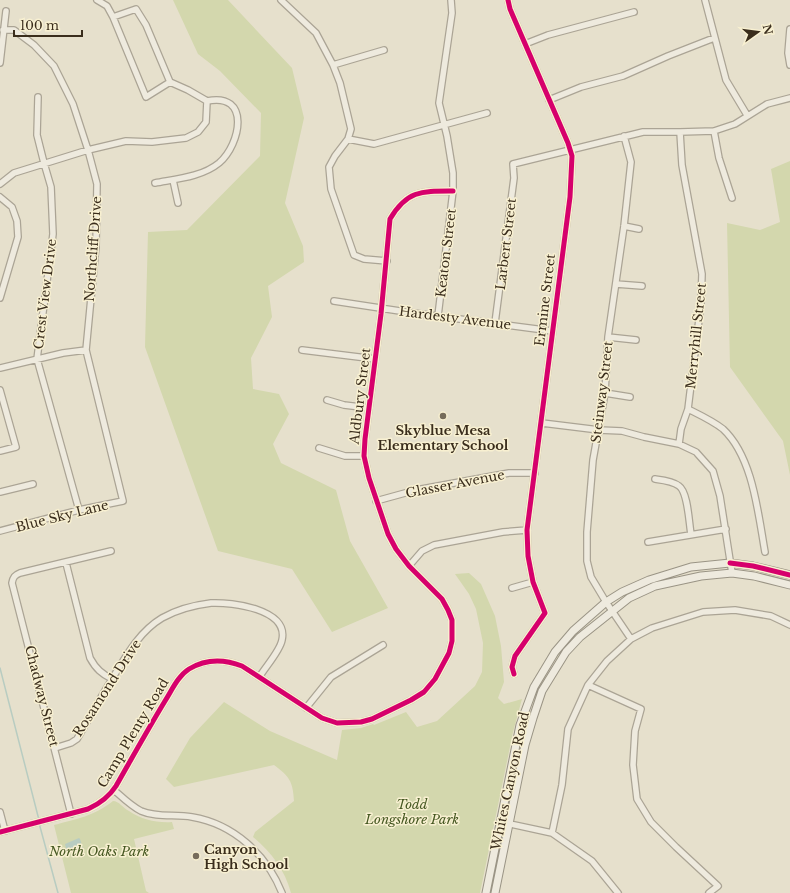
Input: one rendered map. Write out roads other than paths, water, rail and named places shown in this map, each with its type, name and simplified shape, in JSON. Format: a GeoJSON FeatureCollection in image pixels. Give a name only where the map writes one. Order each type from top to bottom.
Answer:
{"type":"FeatureCollection","features":[{"type":"Feature","properties":{"kind":"main road","name":"Whites Canyon Road"},"geometry":{"type":"LineString","coordinates":[[486,893],[520,725],[534,687],[555,652],[573,630],[606,602],[622,592],[649,580],[691,567],[730,563],[753,566],[790,575]]}},
{"type":"Feature","properties":{"kind":"main road","name":"Whites Canyon Road"},"geometry":{"type":"LineString","coordinates":[[495,893],[525,746],[542,691],[566,652],[580,637],[629,598],[655,586],[701,576],[732,573],[754,576],[790,585]]}},
{"type":"Feature","properties":{"kind":"street"},"geometry":{"type":"LineString","coordinates":[[96,0],[107,6],[146,97],[170,82]]}},
{"type":"Feature","properties":{"kind":"street"},"geometry":{"type":"LineString","coordinates":[[280,0],[316,33],[333,65],[340,83],[351,129],[348,139],[335,156],[329,167],[331,188],[354,255],[364,259],[387,261]]}},
{"type":"Feature","properties":{"kind":"street","name":"Keaton Street"},"geometry":{"type":"LineString","coordinates":[[438,316],[453,191],[453,173],[439,103],[452,13],[451,0]]}},
{"type":"Feature","properties":{"kind":"street","name":"Ermine Street"},"geometry":{"type":"LineString","coordinates":[[508,0],[572,156],[570,196],[552,331],[542,423],[527,530],[528,556],[533,582],[545,613],[515,656],[512,667],[514,674]]}},
{"type":"Feature","properties":{"kind":"street"},"geometry":{"type":"LineString","coordinates":[[705,0],[726,80],[747,115]]}},
{"type":"Feature","properties":{"kind":"street"},"geometry":{"type":"LineString","coordinates":[[113,18],[136,9],[146,25],[170,82],[207,101],[217,99],[227,102],[236,110],[239,122],[238,130],[229,150],[219,163],[201,173],[155,183]]}},
{"type":"Feature","properties":{"kind":"street"},"geometry":{"type":"LineString","coordinates":[[0,63],[6,11]]}},
{"type":"Feature","properties":{"kind":"street"},"geometry":{"type":"LineString","coordinates":[[525,44],[548,35],[634,12]]}},
{"type":"Feature","properties":{"kind":"street"},"geometry":{"type":"LineString","coordinates":[[790,29],[788,53],[790,65]]}},
{"type":"Feature","properties":{"kind":"street","name":"Northcliff Drive"},"geometry":{"type":"LineString","coordinates":[[3,30],[14,30],[34,45],[54,66],[73,104],[97,184],[96,246],[86,350],[124,501]]}},
{"type":"Feature","properties":{"kind":"street"},"geometry":{"type":"LineString","coordinates":[[549,100],[581,87],[623,76],[714,38]]}},
{"type":"Feature","properties":{"kind":"street"},"geometry":{"type":"LineString","coordinates":[[333,65],[384,50]]}},
{"type":"Feature","properties":{"kind":"street","name":"Crest View Drive"},"geometry":{"type":"LineString","coordinates":[[38,97],[38,135],[51,187],[52,234],[37,359],[79,510]]}},
{"type":"Feature","properties":{"kind":"street"},"geometry":{"type":"LineString","coordinates":[[570,150],[643,132],[714,131],[735,124],[747,115],[767,104],[790,98]]}},
{"type":"Feature","properties":{"kind":"street"},"geometry":{"type":"LineString","coordinates":[[0,184],[14,173],[88,150],[126,141],[152,142],[186,138],[198,132],[206,122],[207,101]]}},
{"type":"Feature","properties":{"kind":"street"},"geometry":{"type":"LineString","coordinates":[[348,139],[374,144],[487,113]]}},
{"type":"Feature","properties":{"kind":"street"},"geometry":{"type":"LineString","coordinates":[[714,131],[719,158],[732,198]]}},
{"type":"Feature","properties":{"kind":"street","name":"Merryhill Street"},"geometry":{"type":"LineString","coordinates":[[679,444],[681,428],[688,409],[701,303],[702,274],[682,165],[680,132]]}},
{"type":"Feature","properties":{"kind":"street","name":"Steinway Street"},"geometry":{"type":"LineString","coordinates":[[624,136],[631,162],[624,226],[608,337],[605,393],[593,460],[587,532],[588,561],[591,577],[631,639]]}},
{"type":"Feature","properties":{"kind":"street","name":"Larbert Street"},"geometry":{"type":"LineString","coordinates":[[495,323],[514,178],[513,164],[570,150]]}},
{"type":"Feature","properties":{"kind":"street"},"geometry":{"type":"LineString","coordinates":[[173,180],[178,203]]}},
{"type":"Feature","properties":{"kind":"street","name":"Aldbury Street"},"geometry":{"type":"LineString","coordinates":[[441,669],[449,653],[452,641],[452,620],[442,599],[435,590],[409,566],[396,549],[388,534],[376,501],[364,456],[387,261],[390,219],[396,209],[409,196],[425,191],[453,191]]}},
{"type":"Feature","properties":{"kind":"street"},"geometry":{"type":"LineString","coordinates":[[0,197],[12,207],[17,221],[18,237],[0,298]]}},
{"type":"Feature","properties":{"kind":"street"},"geometry":{"type":"LineString","coordinates":[[624,226],[639,229]]}},
{"type":"Feature","properties":{"kind":"street"},"geometry":{"type":"LineString","coordinates":[[616,284],[642,286]]}},
{"type":"Feature","properties":{"kind":"street","name":"Hardesty Avenue"},"geometry":{"type":"LineString","coordinates":[[334,301],[381,309],[552,331]]}},
{"type":"Feature","properties":{"kind":"street"},"geometry":{"type":"LineString","coordinates":[[608,337],[636,340]]}},
{"type":"Feature","properties":{"kind":"street"},"geometry":{"type":"LineString","coordinates":[[0,368],[62,353],[86,350]]}},
{"type":"Feature","properties":{"kind":"street"},"geometry":{"type":"LineString","coordinates":[[302,350],[375,359]]}},
{"type":"Feature","properties":{"kind":"street"},"geometry":{"type":"LineString","coordinates":[[0,390],[16,447],[0,451]]}},
{"type":"Feature","properties":{"kind":"street"},"geometry":{"type":"LineString","coordinates":[[605,393],[630,397]]}},
{"type":"Feature","properties":{"kind":"street"},"geometry":{"type":"LineString","coordinates":[[327,400],[344,405],[369,408]]}},
{"type":"Feature","properties":{"kind":"street"},"geometry":{"type":"LineString","coordinates":[[688,409],[704,416],[722,429],[737,446],[748,470],[765,552]]}},
{"type":"Feature","properties":{"kind":"street"},"geometry":{"type":"LineString","coordinates":[[542,423],[599,430],[622,431],[679,444],[696,452],[713,471],[720,496],[732,573]]}},
{"type":"Feature","properties":{"kind":"street"},"geometry":{"type":"LineString","coordinates":[[319,448],[345,456],[364,456]]}},
{"type":"Feature","properties":{"kind":"street","name":"Glasser Avenue"},"geometry":{"type":"LineString","coordinates":[[376,501],[416,490],[509,473],[534,473]]}},
{"type":"Feature","properties":{"kind":"street"},"geometry":{"type":"LineString","coordinates":[[655,479],[664,480],[680,486],[685,494],[691,534]]}},
{"type":"Feature","properties":{"kind":"street"},"geometry":{"type":"LineString","coordinates":[[0,492],[33,484]]}},
{"type":"Feature","properties":{"kind":"street","name":"Blue Sky Lane"},"geometry":{"type":"LineString","coordinates":[[0,531],[79,510],[124,501]]}},
{"type":"Feature","properties":{"kind":"street"},"geometry":{"type":"LineString","coordinates":[[648,542],[726,529]]}},
{"type":"Feature","properties":{"kind":"street"},"geometry":{"type":"LineString","coordinates":[[409,566],[422,551],[434,545],[503,532],[527,530]]}},
{"type":"Feature","properties":{"kind":"street"},"geometry":{"type":"LineString","coordinates":[[111,551],[66,563],[90,658],[95,667],[102,674],[112,679]]}},
{"type":"Feature","properties":{"kind":"street","name":"Chadway Street"},"geometry":{"type":"LineString","coordinates":[[66,563],[20,573],[12,579],[12,583],[71,814]]}},
{"type":"Feature","properties":{"kind":"street"},"geometry":{"type":"LineString","coordinates":[[512,588],[533,582]]}},
{"type":"Feature","properties":{"kind":"street","name":"Rosamond Drive"},"geometry":{"type":"LineString","coordinates":[[55,748],[71,743],[77,739],[133,645],[146,631],[162,618],[179,610],[210,603],[228,603],[245,606],[266,613],[275,619],[280,624],[283,632],[282,641],[260,676]]}},
{"type":"Feature","properties":{"kind":"street"},"geometry":{"type":"LineString","coordinates":[[552,833],[562,785],[568,729],[588,685],[607,661],[631,639],[652,628],[703,612],[735,610],[771,616],[790,624]]}},
{"type":"Feature","properties":{"kind":"street"},"geometry":{"type":"LineString","coordinates":[[306,708],[331,677],[382,645]]}},
{"type":"Feature","properties":{"kind":"street","name":"Camp Plenty Road"},"geometry":{"type":"LineString","coordinates":[[2,831],[71,814],[99,804],[114,790],[178,680],[188,670],[202,662],[219,660],[231,661],[242,666],[260,676],[322,718],[336,723],[351,723],[372,719],[411,700],[424,692],[441,669]]}},
{"type":"Feature","properties":{"kind":"street"},"geometry":{"type":"LineString","coordinates":[[588,685],[641,709],[635,731],[633,765],[637,799],[651,822],[718,886],[709,893]]}},
{"type":"Feature","properties":{"kind":"street"},"geometry":{"type":"LineString","coordinates":[[114,790],[128,802],[146,812],[162,816],[203,819],[220,825],[236,834],[260,855],[272,871],[282,893]]}},
{"type":"Feature","properties":{"kind":"street"},"geometry":{"type":"LineString","coordinates":[[0,812],[2,831]]}},
{"type":"Feature","properties":{"kind":"street"},"geometry":{"type":"LineString","coordinates":[[501,822],[552,833],[592,862],[618,893]]}},
{"type":"Feature","properties":{"kind":"waterway"},"geometry":{"type":"LineString","coordinates":[[0,668],[39,820]]}},
{"type":"Feature","properties":{"kind":"waterway"},"geometry":{"type":"LineString","coordinates":[[39,823],[58,893]]}},
{"type":"Feature","properties":{"kind":"place","name":"Skyblue Mesa Elementary School"},"geometry":{"type":"Point","coordinates":[443,416]}},
{"type":"Feature","properties":{"kind":"place","name":"Canyon High School"},"geometry":{"type":"Point","coordinates":[196,856]}},
{"type":"Feature","properties":{"kind":"park label","name":"Todd Longshore Park"},"geometry":{"type":"Point","coordinates":[412,812]}},
{"type":"Feature","properties":{"kind":"park label","name":"North Oaks Park"},"geometry":{"type":"Point","coordinates":[99,851]}}]}
